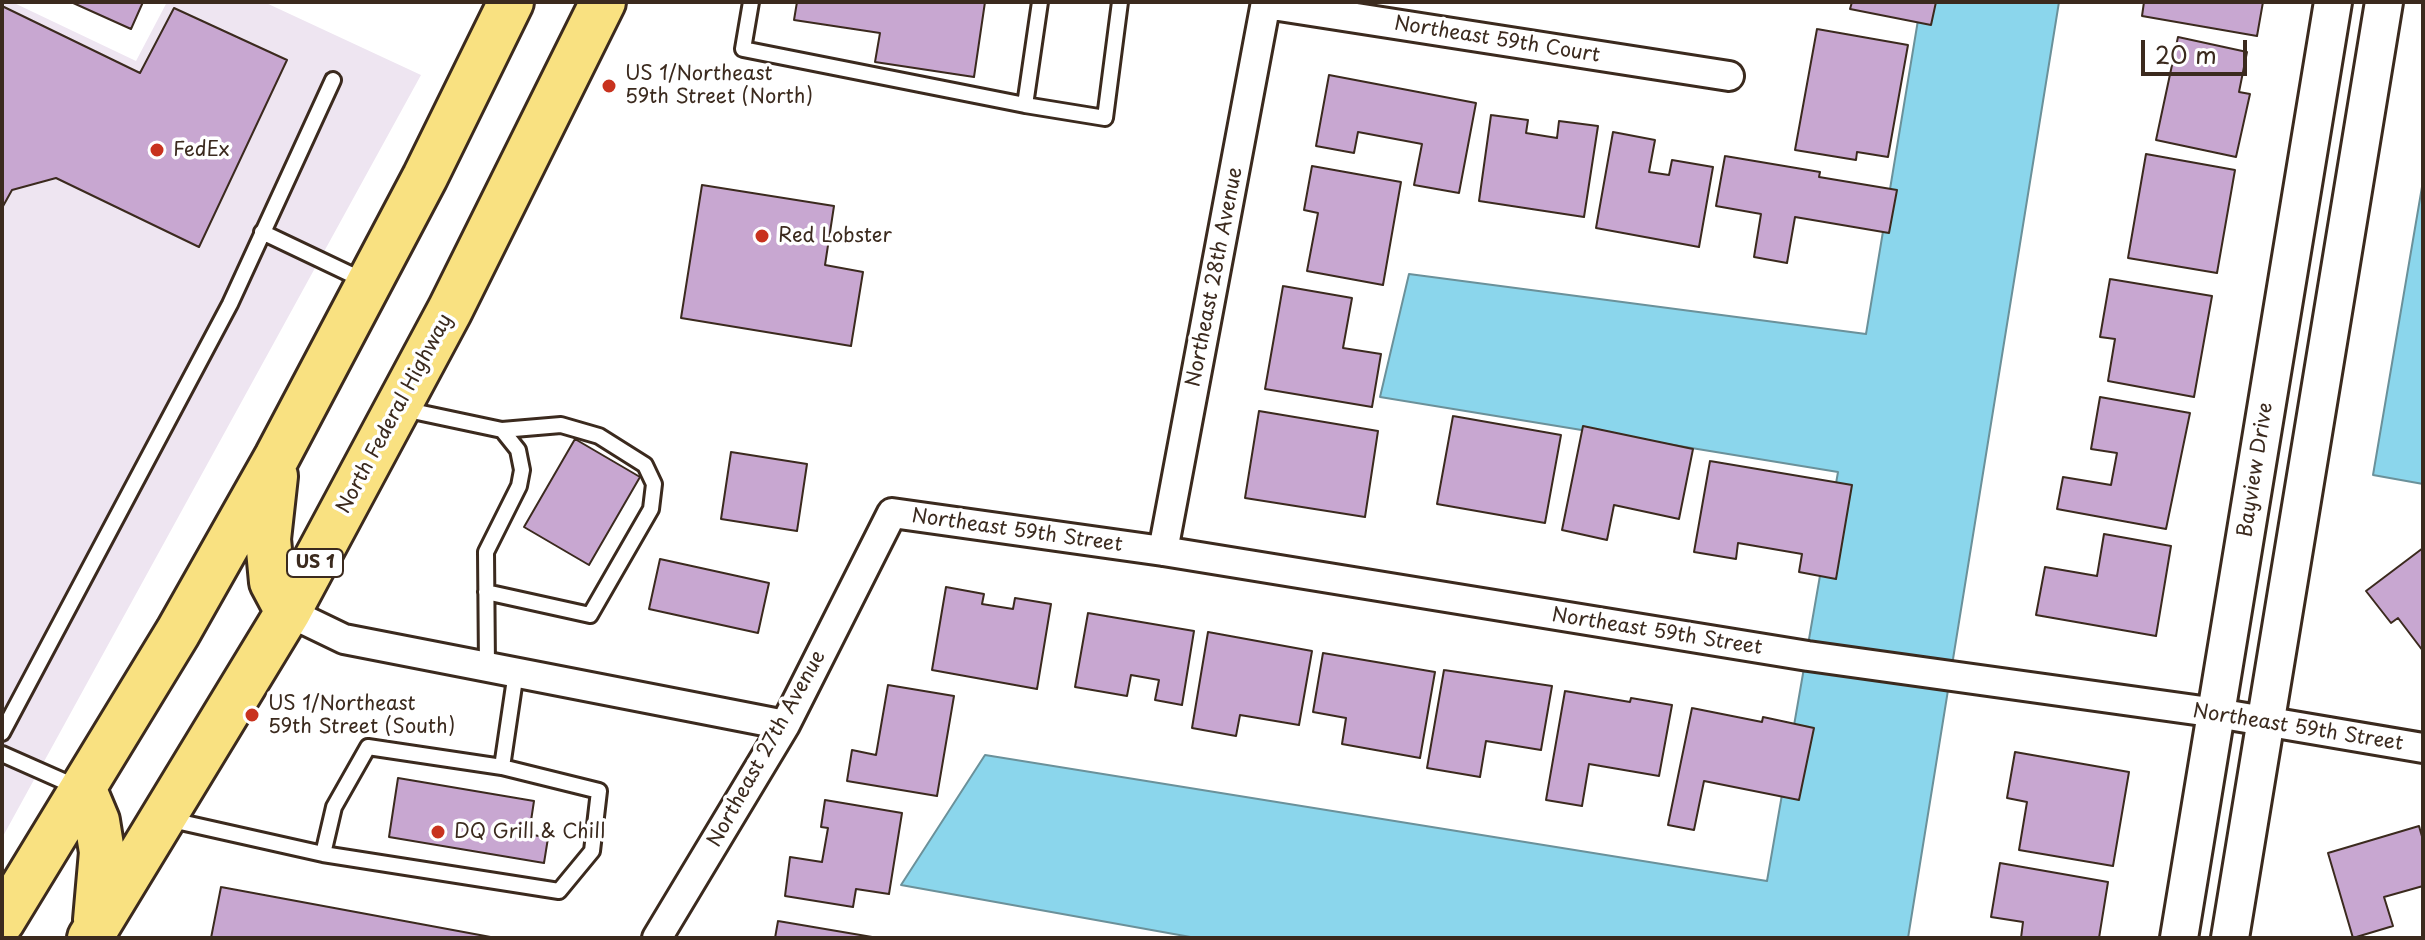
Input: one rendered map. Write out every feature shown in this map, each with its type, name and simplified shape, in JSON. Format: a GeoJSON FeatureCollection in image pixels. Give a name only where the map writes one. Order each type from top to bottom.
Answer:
{"type":"FeatureCollection","features":[{"type":"Feature","properties":{"kind":"main road"},"geometry":{"type":"LineString","coordinates":[[2,921],[178,632],[277,457],[370,283],[511,2]]}},
{"type":"Feature","properties":{"kind":"main road","name":"North Federal Highway"},"geometry":{"type":"LineString","coordinates":[[93,934],[288,612],[522,170],[599,7]]}},
{"type":"Feature","properties":{"kind":"main road"},"geometry":{"type":"LineString","coordinates":[[277,457],[268,539],[272,582],[288,612]]}},
{"type":"Feature","properties":{"kind":"main road"},"geometry":{"type":"LineString","coordinates":[[84,790],[97,821],[102,852],[93,934]]}},
{"type":"Feature","properties":{"kind":"street","name":"Bayview Drive"},"geometry":{"type":"LineString","coordinates":[[2179,938],[2333,2]]}},
{"type":"Feature","properties":{"kind":"street"},"geometry":{"type":"LineString","coordinates":[[2230,938],[2384,2]]}},
{"type":"Feature","properties":{"kind":"street","name":"Northeast 59th Court"},"geometry":{"type":"LineString","coordinates":[[1266,3],[1729,76]]}},
{"type":"Feature","properties":{"kind":"street","name":"Northeast 28th Avenue"},"geometry":{"type":"LineString","coordinates":[[1163,551],[1266,3]]}},
{"type":"Feature","properties":{"kind":"street"},"geometry":{"type":"LineString","coordinates":[[2308,156],[2357,164]]}},
{"type":"Feature","properties":{"kind":"street"},"geometry":{"type":"LineString","coordinates":[[2261,440],[2311,448]]}},
{"type":"Feature","properties":{"kind":"street","name":"Northeast 59th Street"},"geometry":{"type":"LineString","coordinates":[[892,513],[1163,551],[1808,656],[2217,713],[2423,748]]}},
{"type":"Feature","properties":{"kind":"street","name":"Northeast 27th Avenue"},"geometry":{"type":"LineString","coordinates":[[657,938],[785,725],[892,513]]}},
{"type":"Feature","properties":{"kind":"street"},"geometry":{"type":"LineString","coordinates":[[288,612],[344,639],[785,725]]}},
{"type":"Feature","properties":{"kind":"lane"},"geometry":{"type":"LineString","coordinates":[[751,2],[743,49],[1105,118],[1120,2]]}},
{"type":"Feature","properties":{"kind":"lane"},"geometry":{"type":"LineString","coordinates":[[1025,105],[1040,2]]}},
{"type":"Feature","properties":{"kind":"lane"},"geometry":{"type":"LineString","coordinates":[[2,733],[230,304],[333,80]]}},
{"type":"Feature","properties":{"kind":"lane"},"geometry":{"type":"LineString","coordinates":[[262,232],[370,283]]}},
{"type":"Feature","properties":{"kind":"lane"},"geometry":{"type":"LineString","coordinates":[[398,408],[502,430],[561,425],[599,436],[645,465],[654,484],[651,509],[590,615],[486,592]]}},
{"type":"Feature","properties":{"kind":"lane"},"geometry":{"type":"LineString","coordinates":[[487,666],[486,552],[519,486],[522,470],[518,450],[502,430]]}},
{"type":"Feature","properties":{"kind":"lane"},"geometry":{"type":"LineString","coordinates":[[502,767],[516,672]]}},
{"type":"Feature","properties":{"kind":"lane"},"geometry":{"type":"LineString","coordinates":[[163,818],[323,854],[559,891],[592,851],[599,791],[502,767],[368,747],[334,807],[323,854]]}},
{"type":"Feature","properties":{"kind":"lane"},"geometry":{"type":"LineString","coordinates":[[2,754],[84,790]]}},
{"type":"Feature","properties":{"kind":"shaded area"},"geometry":{"type":"Polygon","coordinates":[[[2,2],[12,2],[136,61],[167,2],[264,2],[421,75],[2,838],[2,2]]]}},
{"type":"Feature","properties":{"kind":"water"},"geometry":{"type":"Polygon","coordinates":[[[1921,2],[2059,2],[1908,938],[1196,938],[901,885],[985,755],[1767,881],[1838,472],[1380,397],[1409,274],[1866,334],[1921,2]]]}},
{"type":"Feature","properties":{"kind":"water"},"geometry":{"type":"Polygon","coordinates":[[[2423,181],[2423,484],[2373,475],[2423,181]]]}},
{"type":"Feature","properties":{"kind":"building"},"geometry":{"type":"Polygon","coordinates":[[[71,2],[143,2],[131,29],[71,2]]]}},
{"type":"Feature","properties":{"kind":"building"},"geometry":{"type":"Polygon","coordinates":[[[797,2],[985,2],[974,77],[875,62],[880,33],[794,20],[797,2]]]}},
{"type":"Feature","properties":{"kind":"building"},"geometry":{"type":"Polygon","coordinates":[[[1852,2],[1936,2],[1931,25],[1850,9],[1852,2]]]}},
{"type":"Feature","properties":{"kind":"building"},"geometry":{"type":"Polygon","coordinates":[[[2144,2],[2263,2],[2257,36],[2142,16],[2144,2]]]}},
{"type":"Feature","properties":{"kind":"building"},"geometry":{"type":"Polygon","coordinates":[[[2,6],[140,73],[174,8],[287,60],[199,247],[56,178],[12,190],[2,208],[2,6]]]}},
{"type":"Feature","properties":{"kind":"building"},"geometry":{"type":"Polygon","coordinates":[[[1817,29],[1908,45],[1888,157],[1857,152],[1856,160],[1795,150],[1817,29]]]}},
{"type":"Feature","properties":{"kind":"building"},"geometry":{"type":"Polygon","coordinates":[[[2178,37],[2247,52],[2239,92],[2250,94],[2236,157],[2156,140],[2178,37]]]}},
{"type":"Feature","properties":{"kind":"building"},"geometry":{"type":"Polygon","coordinates":[[[1329,75],[1476,103],[1459,193],[1414,185],[1422,144],[1358,132],[1354,153],[1316,146],[1329,75]]]}},
{"type":"Feature","properties":{"kind":"building"},"geometry":{"type":"Polygon","coordinates":[[[1491,115],[1528,120],[1526,133],[1557,138],[1559,121],[1598,126],[1584,217],[1479,201],[1491,115]]]}},
{"type":"Feature","properties":{"kind":"building"},"geometry":{"type":"Polygon","coordinates":[[[1613,132],[1655,140],[1649,172],[1669,175],[1672,160],[1713,167],[1699,247],[1596,228],[1613,132]]]}},
{"type":"Feature","properties":{"kind":"building"},"geometry":{"type":"Polygon","coordinates":[[[2146,154],[2235,170],[2217,273],[2128,258],[2146,154]]]}},
{"type":"Feature","properties":{"kind":"building"},"geometry":{"type":"Polygon","coordinates":[[[1725,156],[1820,172],[1819,177],[1897,190],[1889,233],[1795,217],[1787,263],[1754,257],[1761,214],[1716,206],[1725,156]]]}},
{"type":"Feature","properties":{"kind":"building"},"geometry":{"type":"Polygon","coordinates":[[[1312,166],[1401,182],[1383,285],[1307,271],[1318,213],[1304,210],[1312,166]]]}},
{"type":"Feature","properties":{"kind":"building","name":"Red Lobster"},"geometry":{"type":"Polygon","coordinates":[[[702,185],[834,206],[825,265],[863,272],[851,346],[681,318],[702,185]]]}},
{"type":"Feature","properties":{"kind":"building"},"geometry":{"type":"Polygon","coordinates":[[[2110,279],[2212,296],[2194,397],[2108,381],[2115,339],[2100,337],[2110,279]]]}},
{"type":"Feature","properties":{"kind":"building"},"geometry":{"type":"Polygon","coordinates":[[[1283,286],[1352,298],[1343,348],[1381,354],[1372,407],[1265,389],[1283,286]]]}},
{"type":"Feature","properties":{"kind":"building"},"geometry":{"type":"Polygon","coordinates":[[[2100,397],[2190,413],[2166,529],[2057,509],[2063,477],[2111,485],[2117,453],[2091,449],[2100,397]]]}},
{"type":"Feature","properties":{"kind":"building"},"geometry":{"type":"Polygon","coordinates":[[[1259,411],[1378,431],[1365,517],[1245,498],[1259,411]]]}},
{"type":"Feature","properties":{"kind":"building"},"geometry":{"type":"Polygon","coordinates":[[[1453,416],[1561,435],[1545,523],[1437,504],[1453,416]]]}},
{"type":"Feature","properties":{"kind":"building"},"geometry":{"type":"Polygon","coordinates":[[[1583,426],[1693,449],[1679,519],[1614,505],[1607,540],[1562,530],[1583,426]]]}},
{"type":"Feature","properties":{"kind":"building"},"geometry":{"type":"Polygon","coordinates":[[[575,439],[640,477],[589,565],[524,527],[575,439]]]}},
{"type":"Feature","properties":{"kind":"building"},"geometry":{"type":"Polygon","coordinates":[[[731,452],[807,464],[797,531],[721,519],[731,452]]]}},
{"type":"Feature","properties":{"kind":"building"},"geometry":{"type":"Polygon","coordinates":[[[1710,461],[1852,485],[1836,579],[1799,572],[1802,554],[1738,543],[1736,559],[1694,552],[1710,461]]]}},
{"type":"Feature","properties":{"kind":"building"},"geometry":{"type":"Polygon","coordinates":[[[2104,534],[2171,546],[2156,636],[2036,615],[2045,567],[2097,576],[2104,534]]]}},
{"type":"Feature","properties":{"kind":"building"},"geometry":{"type":"Polygon","coordinates":[[[2423,548],[2423,651],[2398,618],[2391,623],[2366,591],[2423,548]]]}},
{"type":"Feature","properties":{"kind":"building"},"geometry":{"type":"Polygon","coordinates":[[[660,559],[769,583],[758,633],[649,609],[660,559]]]}},
{"type":"Feature","properties":{"kind":"building"},"geometry":{"type":"Polygon","coordinates":[[[946,587],[984,594],[982,604],[1013,609],[1015,598],[1051,604],[1037,689],[932,670],[946,587]]]}},
{"type":"Feature","properties":{"kind":"building"},"geometry":{"type":"Polygon","coordinates":[[[1088,613],[1194,631],[1182,705],[1155,700],[1159,680],[1131,675],[1127,696],[1075,687],[1088,613]]]}},
{"type":"Feature","properties":{"kind":"building"},"geometry":{"type":"Polygon","coordinates":[[[1208,632],[1312,651],[1299,725],[1240,715],[1236,736],[1192,728],[1208,632]]]}},
{"type":"Feature","properties":{"kind":"building"},"geometry":{"type":"Polygon","coordinates":[[[1323,653],[1435,672],[1420,758],[1342,744],[1346,718],[1313,712],[1323,653]]]}},
{"type":"Feature","properties":{"kind":"building"},"geometry":{"type":"Polygon","coordinates":[[[1444,670],[1552,686],[1541,750],[1486,741],[1480,777],[1427,768],[1444,670]]]}},
{"type":"Feature","properties":{"kind":"building"},"geometry":{"type":"Polygon","coordinates":[[[888,685],[954,696],[937,796],[847,781],[852,750],[876,755],[888,685]]]}},
{"type":"Feature","properties":{"kind":"building"},"geometry":{"type":"Polygon","coordinates":[[[1565,691],[1630,702],[1631,698],[1672,705],[1659,776],[1589,764],[1582,806],[1546,800],[1565,691]]]}},
{"type":"Feature","properties":{"kind":"building"},"geometry":{"type":"Polygon","coordinates":[[[1692,708],[1762,722],[1763,717],[1814,728],[1799,800],[1704,781],[1694,830],[1668,825],[1692,708]]]}},
{"type":"Feature","properties":{"kind":"building"},"geometry":{"type":"Polygon","coordinates":[[[2015,752],[2129,772],[2113,866],[2019,850],[2027,802],[2007,798],[2015,752]]]}},
{"type":"Feature","properties":{"kind":"building"},"geometry":{"type":"Polygon","coordinates":[[[398,778],[534,801],[529,834],[548,838],[544,863],[389,837],[398,778]]]}},
{"type":"Feature","properties":{"kind":"building"},"geometry":{"type":"Polygon","coordinates":[[[825,800],[902,813],[889,894],[856,889],[853,907],[785,896],[790,857],[822,862],[828,828],[821,827],[825,800]]]}},
{"type":"Feature","properties":{"kind":"building"},"geometry":{"type":"Polygon","coordinates":[[[2419,826],[2423,840],[2423,886],[2384,897],[2393,926],[2353,938],[2328,853],[2419,826]]]}},
{"type":"Feature","properties":{"kind":"building"},"geometry":{"type":"Polygon","coordinates":[[[2000,863],[2108,882],[2099,938],[2021,938],[2023,922],[1991,917],[2000,863]]]}},
{"type":"Feature","properties":{"kind":"building"},"geometry":{"type":"Polygon","coordinates":[[[221,887],[496,938],[211,938],[221,887]]]}},
{"type":"Feature","properties":{"kind":"building"},"geometry":{"type":"Polygon","coordinates":[[[778,921],[878,938],[775,938],[778,921]]]}},
{"type":"Feature","properties":{"kind":"place","name":"US 1/Northeast 59th Street (North)"},"geometry":{"type":"Point","coordinates":[609,86]}},
{"type":"Feature","properties":{"kind":"place","name":"FedEx"},"geometry":{"type":"Point","coordinates":[157,150]}},
{"type":"Feature","properties":{"kind":"place","name":"Red Lobster"},"geometry":{"type":"Point","coordinates":[762,236]}},
{"type":"Feature","properties":{"kind":"place","name":"US 1/Northeast 59th Street (South)"},"geometry":{"type":"Point","coordinates":[252,715]}},
{"type":"Feature","properties":{"kind":"place","name":"DQ Grill & Chill"},"geometry":{"type":"Point","coordinates":[438,832]}}]}
